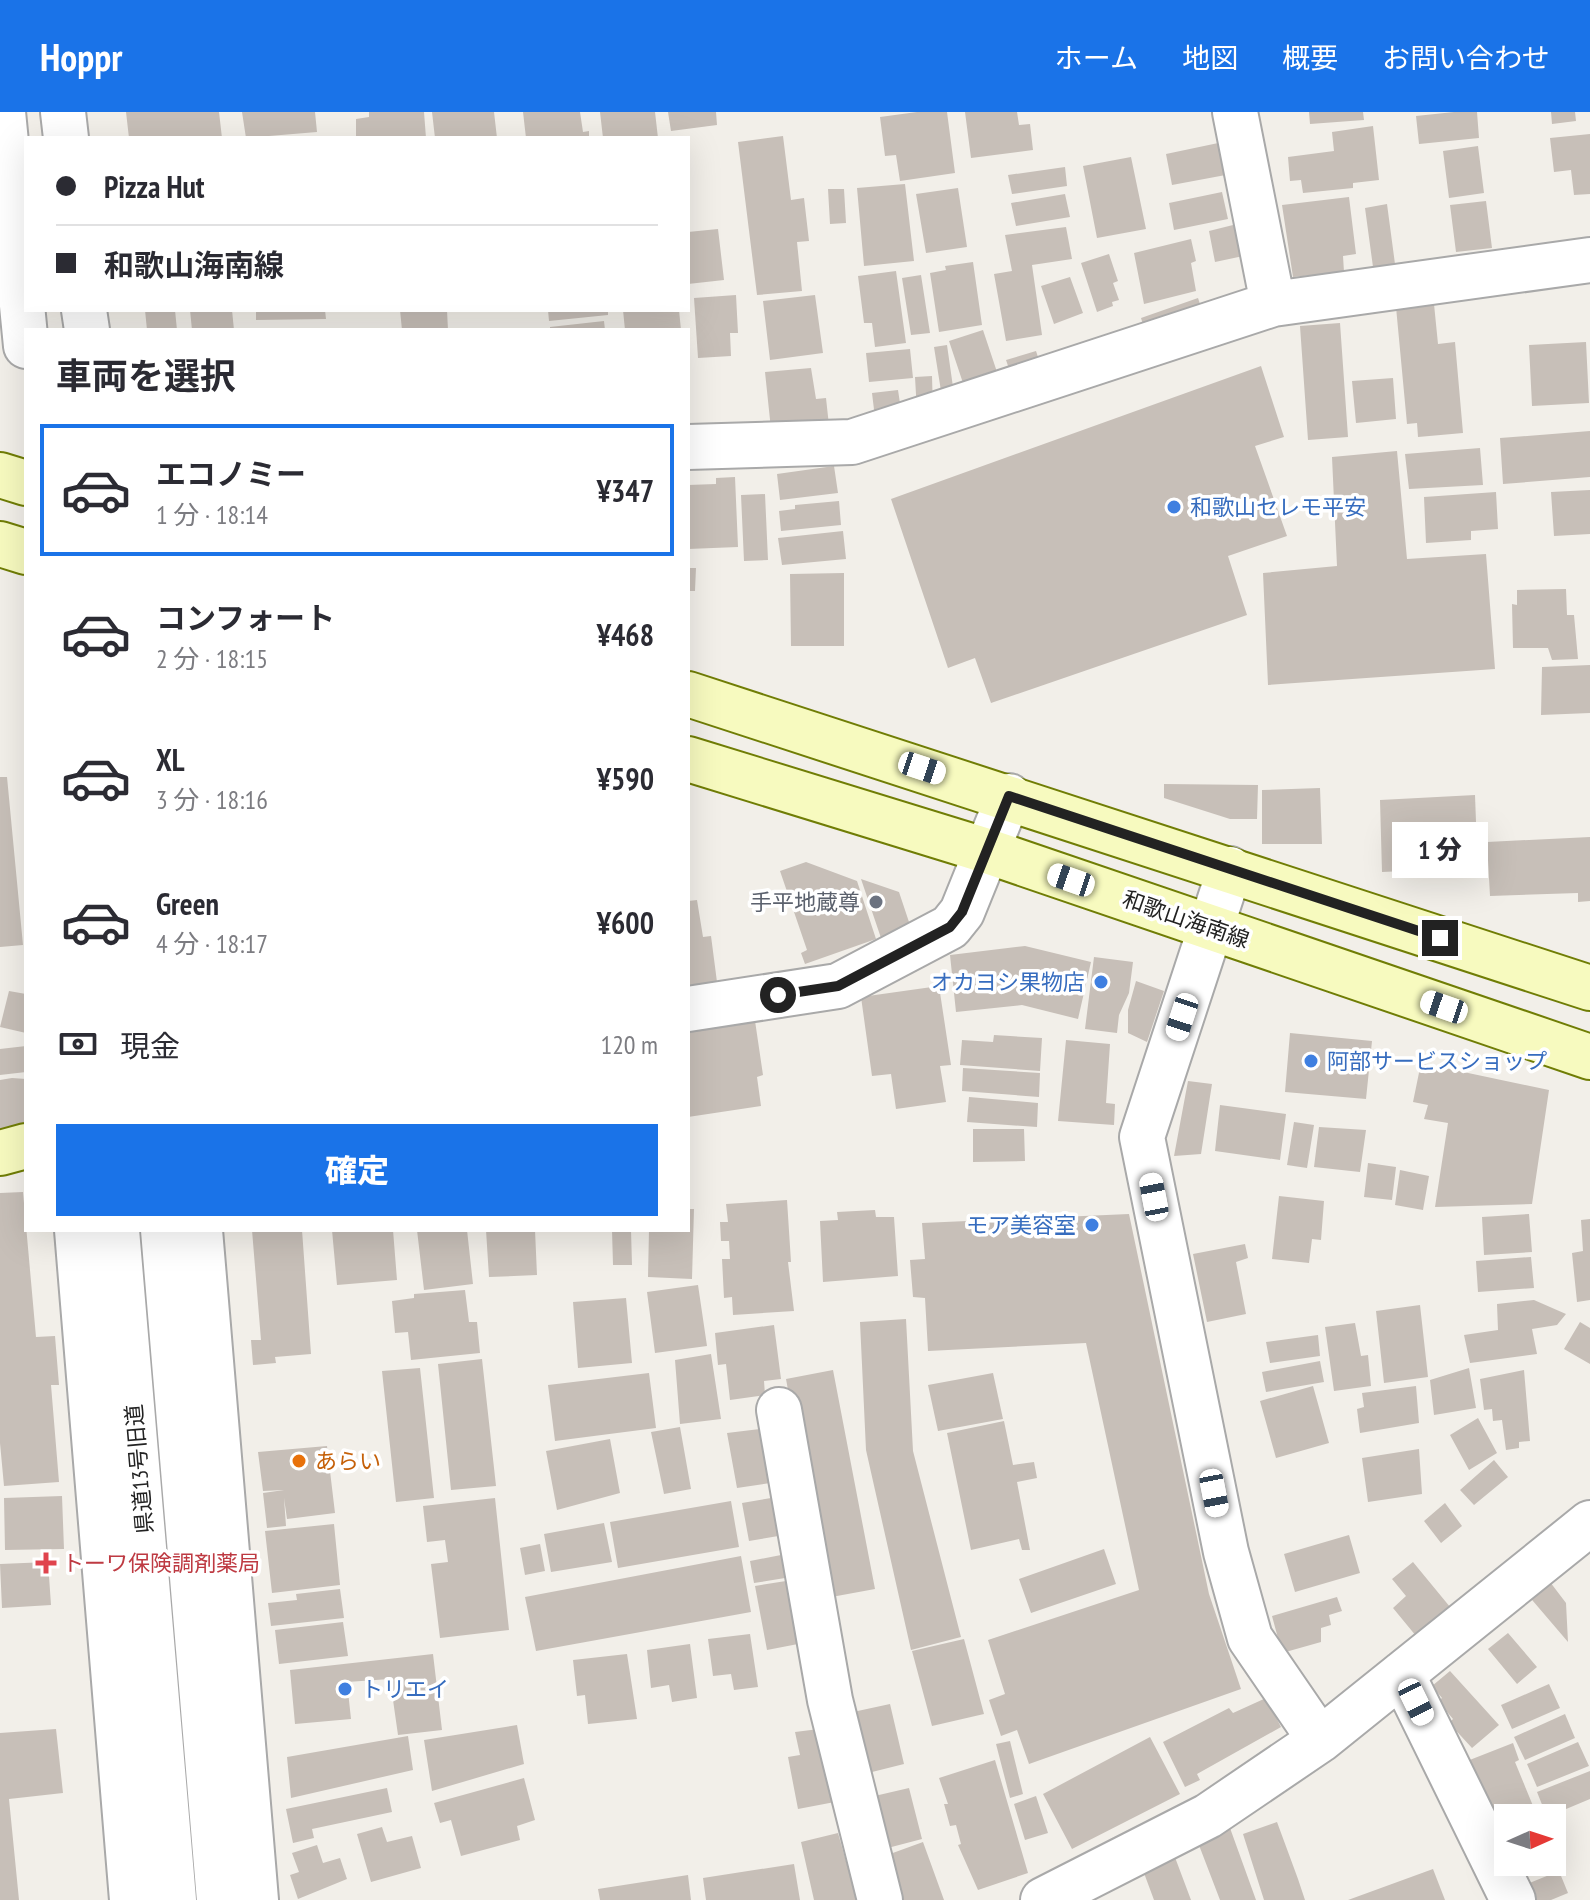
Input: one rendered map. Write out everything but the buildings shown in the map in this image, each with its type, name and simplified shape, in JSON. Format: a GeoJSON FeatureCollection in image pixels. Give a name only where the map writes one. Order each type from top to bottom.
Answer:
{"type":"FeatureCollection","features":[{"type":"Feature","properties":{"kind":"main road"},"geometry":{"type":"LineString","coordinates":[[0,475],[24,482]]}},
{"type":"Feature","properties":{"kind":"main road"},"geometry":{"type":"LineString","coordinates":[[0,544],[24,551]]}},
{"type":"Feature","properties":{"kind":"main road"},"geometry":{"type":"LineString","coordinates":[[690,695],[1009,796],[1590,988]]}},
{"type":"Feature","properties":{"kind":"main road","name":"和歌山海南線"},"geometry":{"type":"LineString","coordinates":[[690,760],[987,851],[1590,1057]]}},
{"type":"Feature","properties":{"kind":"main road"},"geometry":{"type":"LineString","coordinates":[[0,1153],[24,1147]]}},
{"type":"Feature","properties":{"kind":"street"},"geometry":{"type":"LineString","coordinates":[[3,112],[24,328]]}},
{"type":"Feature","properties":{"kind":"street"},"geometry":{"type":"LineString","coordinates":[[63,112],[66,136]]}},
{"type":"Feature","properties":{"kind":"street"},"geometry":{"type":"LineString","coordinates":[[1235,112],[1273,304]]}},
{"type":"Feature","properties":{"kind":"street"},"geometry":{"type":"LineString","coordinates":[[690,447],[852,442],[1273,304],[1590,260]]}},
{"type":"Feature","properties":{"kind":"street"},"geometry":{"type":"LineString","coordinates":[[690,1009],[838,986],[950,927],[962,912],[1009,796]]}},
{"type":"Feature","properties":{"kind":"street"},"geometry":{"type":"LineString","coordinates":[[1230,869],[1142,1137],[1226,1552],[1250,1638],[1320,1740]]}},
{"type":"Feature","properties":{"kind":"street"},"geometry":{"type":"LineString","coordinates":[[77,1232],[132,1900]]}},
{"type":"Feature","properties":{"kind":"street","name":"県道13号旧道"},"geometry":{"type":"LineString","coordinates":[[117,1232],[174,1900]]}},
{"type":"Feature","properties":{"kind":"street","name":"県道13号旧道"},"geometry":{"type":"LineString","coordinates":[[163,1232],[219,1900]]}},
{"type":"Feature","properties":{"kind":"street"},"geometry":{"type":"LineString","coordinates":[[200,1232],[256,1900]]}},
{"type":"Feature","properties":{"kind":"street"},"geometry":{"type":"LineString","coordinates":[[779,1410],[830,1700],[880,1900]]}},
{"type":"Feature","properties":{"kind":"street"},"geometry":{"type":"LineString","coordinates":[[1043,1900],[1208,1816],[1320,1740],[1590,1523]]}},
{"type":"Feature","properties":{"kind":"street"},"geometry":{"type":"LineString","coordinates":[[1402,1674],[1513,1900]]}},
{"type":"Feature","properties":{"kind":"place","name":"和歌山セレモ平安"},"geometry":{"type":"Point","coordinates":[1174,507]}},
{"type":"Feature","properties":{"kind":"place","name":"手平地蔵尊"},"geometry":{"type":"Point","coordinates":[876,902]}},
{"type":"Feature","properties":{"kind":"place","name":"オカヨシ果物店"},"geometry":{"type":"Point","coordinates":[1101,982]}},
{"type":"Feature","properties":{"kind":"place","name":"阿部サービスショップ"},"geometry":{"type":"Point","coordinates":[1311,1061]}},
{"type":"Feature","properties":{"kind":"place","name":"モア美容室"},"geometry":{"type":"Point","coordinates":[1092,1225]}},
{"type":"Feature","properties":{"kind":"place","name":"あらい"},"geometry":{"type":"Point","coordinates":[299,1461]}},
{"type":"Feature","properties":{"kind":"place","name":"トーワ保険調剤薬局"},"geometry":{"type":"Point","coordinates":[46,1563]}},
{"type":"Feature","properties":{"kind":"place","name":"トリエイ"},"geometry":{"type":"Point","coordinates":[345,1689]}},
{"type":"Feature","properties":{"kind":"route"},"geometry":{"type":"LineString","coordinates":[[778,995],[838,986],[950,927],[962,912],[1009,796],[1440,938]]}}]}
